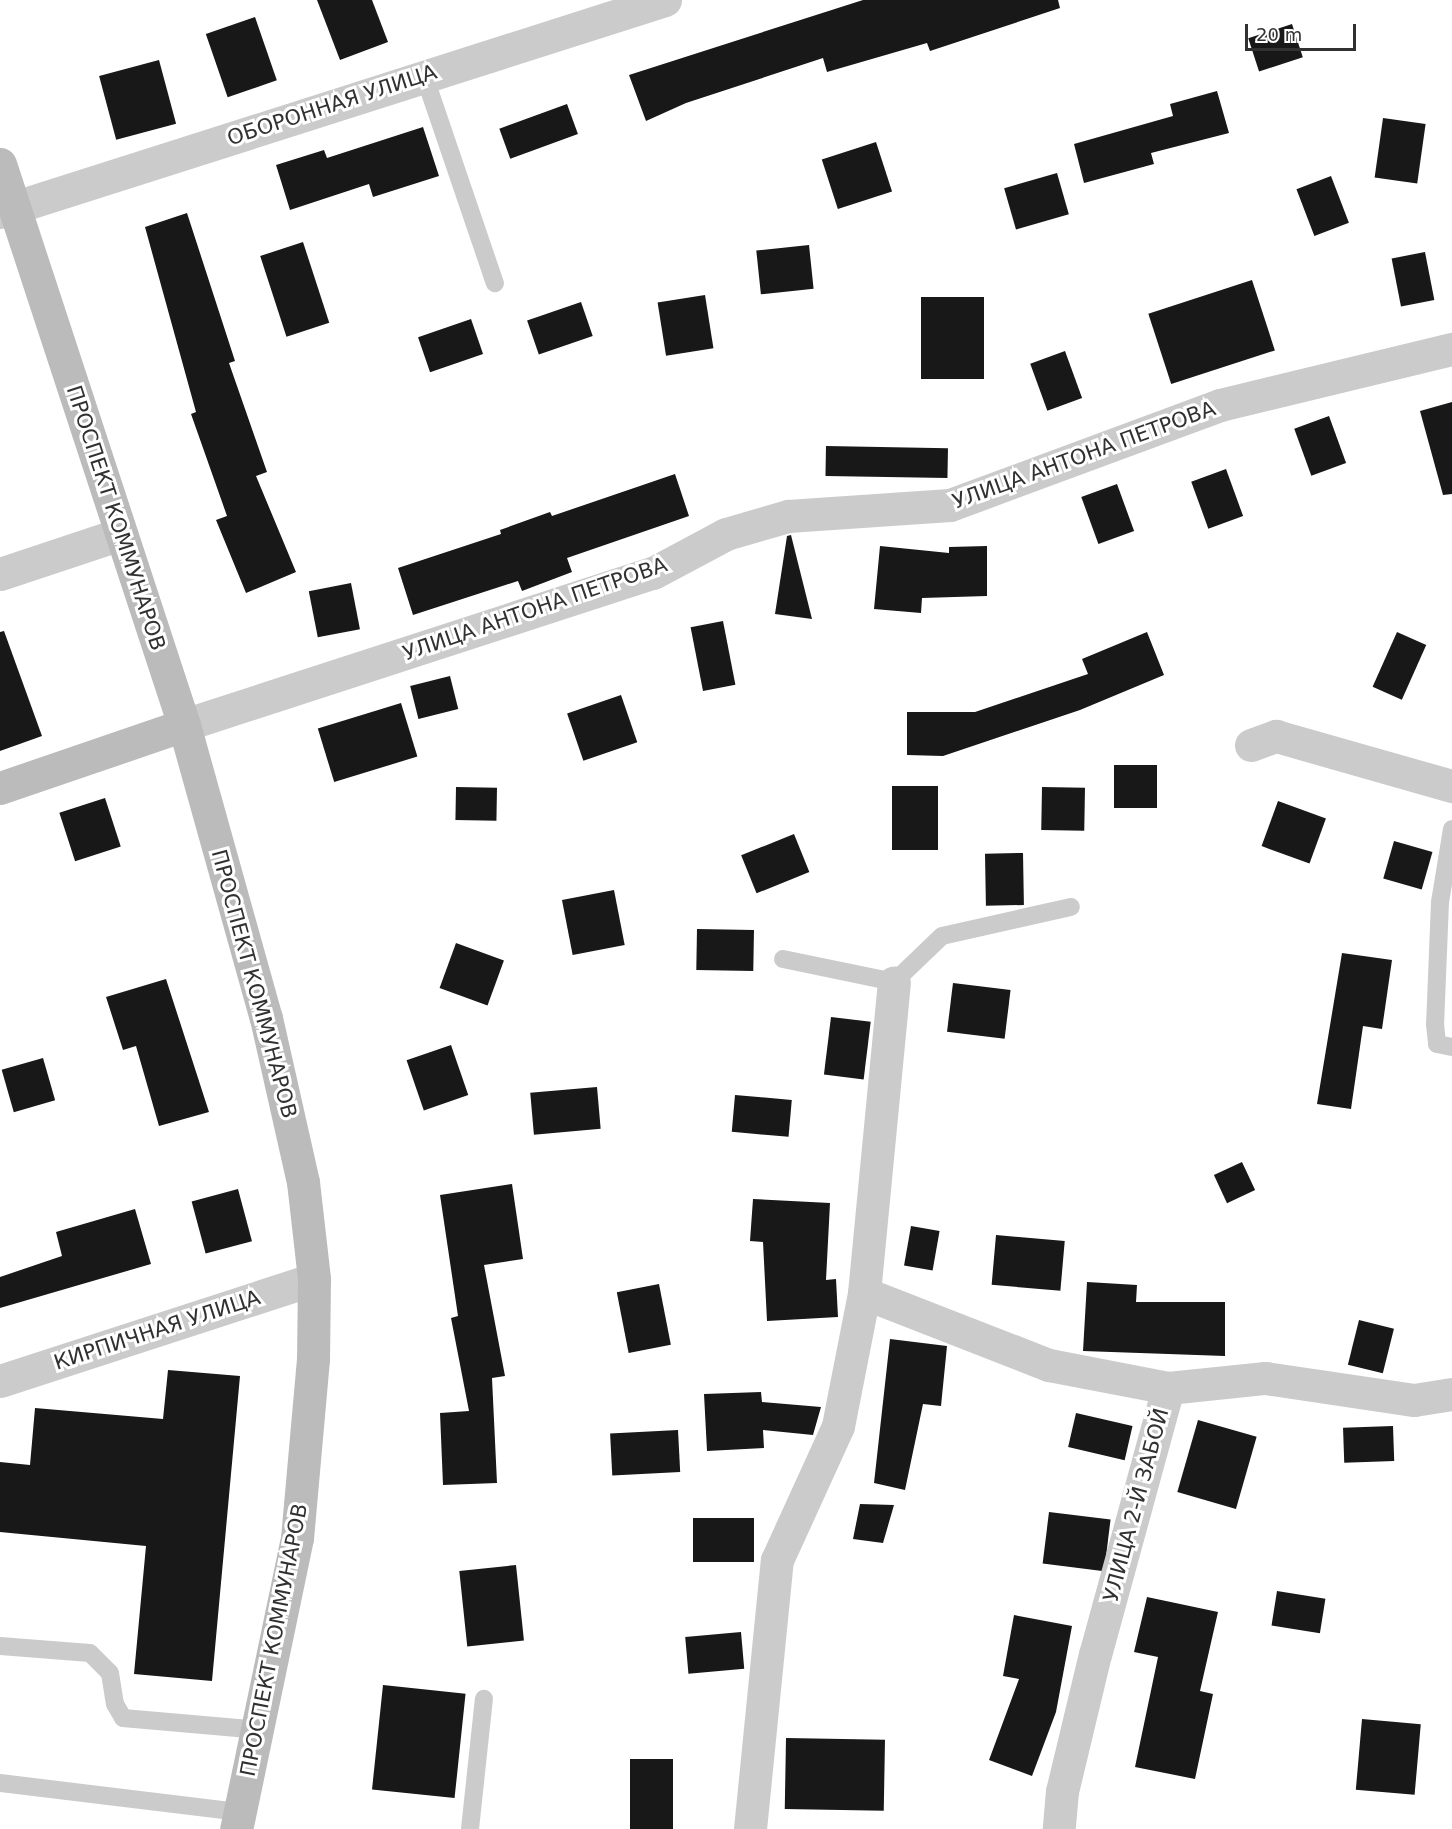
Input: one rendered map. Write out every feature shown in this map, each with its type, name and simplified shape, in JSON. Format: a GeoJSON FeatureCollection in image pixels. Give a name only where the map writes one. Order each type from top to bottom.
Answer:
{"type":"FeatureCollection","features":[{"type":"Feature","properties":{"kind":"street","name":"ОБОРОННАЯ УЛИЦА"},"geometry":{"type":"LineString","coordinates":[[7,210],[424,75],[665,0]]}},
{"type":"Feature","properties":{"kind":"street","name":"ПРОСПЕКТ КОММУНАРОВ"},"geometry":{"type":"LineString","coordinates":[[0,164],[7,210],[184,725],[266,1018],[303,1182],[314,1279],[313,1359],[297,1538],[260,1730],[238,1820]]}},
{"type":"Feature","properties":{"kind":"street","name":"УЛИЦА АНТОНА ПЕТРОВА"},"geometry":{"type":"LineString","coordinates":[[0,788],[184,725],[653,573],[736,531],[788,516],[950,506],[1220,405],[1452,349]]}},
{"type":"Feature","properties":{"kind":"street"},"geometry":{"type":"LineString","coordinates":[[0,574],[120,534]]}},
{"type":"Feature","properties":{"kind":"street"},"geometry":{"type":"LineString","coordinates":[[1251,745],[1276,736],[1452,786]]}},
{"type":"Feature","properties":{"kind":"street"},"geometry":{"type":"LineString","coordinates":[[750,1829],[777,1560],[838,1426],[864,1293],[894,982]]}},
{"type":"Feature","properties":{"kind":"street","name":"КИРПИЧНАЯ УЛИЦА"},"geometry":{"type":"LineString","coordinates":[[0,1381],[314,1279]]}},
{"type":"Feature","properties":{"kind":"street","name":"УЛИЦА 2-Й ЗАБОЙ"},"geometry":{"type":"LineString","coordinates":[[864,1293],[1049,1365],[1168,1388],[1095,1654],[1062,1791],[1059,1829]]}},
{"type":"Feature","properties":{"kind":"street"},"geometry":{"type":"LineString","coordinates":[[1168,1388],[1264,1378],[1414,1400],[1452,1394]]}},
{"type":"Feature","properties":{"kind":"lane"},"geometry":{"type":"LineString","coordinates":[[424,75],[495,283]]}},
{"type":"Feature","properties":{"kind":"lane"},"geometry":{"type":"LineString","coordinates":[[1452,829],[1440,902],[1435,1024],[1437,1044],[1452,1047]]}},
{"type":"Feature","properties":{"kind":"lane"},"geometry":{"type":"LineString","coordinates":[[783,959],[894,982],[942,936],[1071,907]]}},
{"type":"Feature","properties":{"kind":"lane"},"geometry":{"type":"LineString","coordinates":[[0,1646],[90,1653],[110,1674],[115,1704],[123,1718],[260,1730]]}},
{"type":"Feature","properties":{"kind":"lane"},"geometry":{"type":"LineString","coordinates":[[470,1829],[484,1699]]}},
{"type":"Feature","properties":{"kind":"lane"},"geometry":{"type":"LineString","coordinates":[[0,1784],[238,1820]]}},
{"type":"Feature","properties":{"kind":"building"},"geometry":{"type":"Polygon","coordinates":[[[317,0],[372,0],[388,42],[340,60],[317,0]]]}},
{"type":"Feature","properties":{"kind":"building"},"geometry":{"type":"Polygon","coordinates":[[[863,0],[1058,0],[1060,8],[930,51],[927,43],[827,72],[823,58],[686,103],[646,121],[629,75],[863,0]]]}},
{"type":"Feature","properties":{"kind":"building"},"geometry":{"type":"Polygon","coordinates":[[[255,17],[277,80],[228,97],[206,34],[255,17]]]}},
{"type":"Feature","properties":{"kind":"building"},"geometry":{"type":"Polygon","coordinates":[[[1292,24],[1303,57],[1259,72],[1248,38],[1292,24]]]}},
{"type":"Feature","properties":{"kind":"building"},"geometry":{"type":"Polygon","coordinates":[[[159,60],[176,124],[116,140],[99,76],[159,60]]]}},
{"type":"Feature","properties":{"kind":"building"},"geometry":{"type":"Polygon","coordinates":[[[1217,91],[1229,133],[1151,153],[1154,164],[1084,183],[1074,144],[1173,116],[1170,104],[1217,91]]]}},
{"type":"Feature","properties":{"kind":"building"},"geometry":{"type":"Polygon","coordinates":[[[567,104],[578,134],[510,159],[499,129],[567,104]]]}},
{"type":"Feature","properties":{"kind":"building"},"geometry":{"type":"Polygon","coordinates":[[[1383,118],[1426,124],[1417,183],[1375,177],[1383,118]]]}},
{"type":"Feature","properties":{"kind":"building"},"geometry":{"type":"Polygon","coordinates":[[[423,127],[439,176],[373,197],[369,184],[290,210],[276,165],[324,150],[327,158],[423,127]]]}},
{"type":"Feature","properties":{"kind":"building"},"geometry":{"type":"Polygon","coordinates":[[[876,142],[892,191],[838,209],[822,160],[876,142]]]}},
{"type":"Feature","properties":{"kind":"building"},"geometry":{"type":"Polygon","coordinates":[[[1057,173],[1069,214],[1016,229],[1004,188],[1057,173]]]}},
{"type":"Feature","properties":{"kind":"building"},"geometry":{"type":"Polygon","coordinates":[[[1331,176],[1349,223],[1314,236],[1296,189],[1331,176]]]}},
{"type":"Feature","properties":{"kind":"building"},"geometry":{"type":"Polygon","coordinates":[[[187,213],[235,361],[229,363],[267,472],[256,476],[296,572],[246,593],[216,520],[227,516],[191,414],[196,412],[145,227],[187,213]]]}},
{"type":"Feature","properties":{"kind":"building"},"geometry":{"type":"Polygon","coordinates":[[[303,242],[329,323],[286,337],[260,256],[303,242]]]}},
{"type":"Feature","properties":{"kind":"building"},"geometry":{"type":"Polygon","coordinates":[[[809,245],[814,289],[761,294],[756,251],[809,245]]]}},
{"type":"Feature","properties":{"kind":"building"},"geometry":{"type":"Polygon","coordinates":[[[1425,252],[1434,300],[1401,307],[1392,258],[1425,252]]]}},
{"type":"Feature","properties":{"kind":"building"},"geometry":{"type":"Polygon","coordinates":[[[1252,280],[1275,350],[1171,384],[1148,314],[1252,280]]]}},
{"type":"Feature","properties":{"kind":"building"},"geometry":{"type":"Polygon","coordinates":[[[705,295],[713,348],[666,356],[658,303],[705,295]]]}},
{"type":"Feature","properties":{"kind":"building"},"geometry":{"type":"Polygon","coordinates":[[[921,297],[984,297],[984,379],[921,379],[921,297]]]}},
{"type":"Feature","properties":{"kind":"building"},"geometry":{"type":"Polygon","coordinates":[[[581,302],[593,336],[539,355],[527,321],[581,302]]]}},
{"type":"Feature","properties":{"kind":"building"},"geometry":{"type":"Polygon","coordinates":[[[471,319],[483,354],[430,372],[418,337],[471,319]]]}},
{"type":"Feature","properties":{"kind":"building"},"geometry":{"type":"Polygon","coordinates":[[[1065,351],[1082,398],[1047,411],[1030,364],[1065,351]]]}},
{"type":"Feature","properties":{"kind":"building"},"geometry":{"type":"Polygon","coordinates":[[[1452,402],[1452,494],[1443,495],[1420,411],[1452,402]]]}},
{"type":"Feature","properties":{"kind":"building"},"geometry":{"type":"Polygon","coordinates":[[[1329,416],[1346,463],[1311,476],[1294,429],[1329,416]]]}},
{"type":"Feature","properties":{"kind":"building"},"geometry":{"type":"Polygon","coordinates":[[[826,446],[948,448],[947,478],[825,476],[826,446]]]}},
{"type":"Feature","properties":{"kind":"building"},"geometry":{"type":"Polygon","coordinates":[[[1226,469],[1243,516],[1208,529],[1191,482],[1226,469]]]}},
{"type":"Feature","properties":{"kind":"building"},"geometry":{"type":"Polygon","coordinates":[[[675,474],[689,516],[567,558],[572,572],[522,591],[518,581],[413,615],[398,568],[501,534],[500,530],[550,512],[552,516],[675,474]]]}},
{"type":"Feature","properties":{"kind":"building"},"geometry":{"type":"Polygon","coordinates":[[[1117,484],[1134,531],[1098,544],[1081,497],[1117,484]]]}},
{"type":"Feature","properties":{"kind":"building"},"geometry":{"type":"Polygon","coordinates":[[[791,535],[812,619],[775,614],[787,536],[791,535]]]}},
{"type":"Feature","properties":{"kind":"building"},"geometry":{"type":"Polygon","coordinates":[[[880,546],[949,553],[949,547],[987,546],[987,596],[922,598],[921,613],[874,609],[880,546]]]}},
{"type":"Feature","properties":{"kind":"building"},"geometry":{"type":"Polygon","coordinates":[[[351,583],[360,629],[318,637],[309,591],[351,583]]]}},
{"type":"Feature","properties":{"kind":"building"},"geometry":{"type":"Polygon","coordinates":[[[723,621],[735,685],[703,691],[691,627],[723,621]]]}},
{"type":"Feature","properties":{"kind":"building"},"geometry":{"type":"Polygon","coordinates":[[[4,631],[42,736],[0,751],[0,632],[4,631]]]}},
{"type":"Feature","properties":{"kind":"building"},"geometry":{"type":"Polygon","coordinates":[[[1147,632],[1164,675],[1080,710],[943,756],[907,755],[907,712],[975,712],[1088,674],[1082,659],[1147,632]]]}},
{"type":"Feature","properties":{"kind":"building"},"geometry":{"type":"Polygon","coordinates":[[[1397,632],[1426,645],[1402,700],[1373,687],[1397,632]]]}},
{"type":"Feature","properties":{"kind":"building"},"geometry":{"type":"Polygon","coordinates":[[[450,676],[458,709],[418,719],[410,686],[450,676]]]}},
{"type":"Feature","properties":{"kind":"building"},"geometry":{"type":"Polygon","coordinates":[[[621,695],[637,742],[583,761],[567,714],[621,695]]]}},
{"type":"Feature","properties":{"kind":"building"},"geometry":{"type":"Polygon","coordinates":[[[401,703],[417,757],[334,782],[318,728],[401,703]]]}},
{"type":"Feature","properties":{"kind":"building"},"geometry":{"type":"Polygon","coordinates":[[[1114,765],[1157,765],[1157,808],[1114,808],[1114,765]]]}},
{"type":"Feature","properties":{"kind":"building"},"geometry":{"type":"Polygon","coordinates":[[[892,786],[938,786],[938,850],[892,850],[892,786]]]}},
{"type":"Feature","properties":{"kind":"building"},"geometry":{"type":"Polygon","coordinates":[[[456,787],[497,788],[496,821],[455,820],[456,787]]]}},
{"type":"Feature","properties":{"kind":"building"},"geometry":{"type":"Polygon","coordinates":[[[1042,787],[1085,788],[1084,831],[1041,830],[1042,787]]]}},
{"type":"Feature","properties":{"kind":"building"},"geometry":{"type":"Polygon","coordinates":[[[105,798],[121,847],[75,861],[59,813],[105,798]]]}},
{"type":"Feature","properties":{"kind":"building"},"geometry":{"type":"Polygon","coordinates":[[[1278,801],[1326,818],[1310,864],[1262,846],[1278,801]]]}},
{"type":"Feature","properties":{"kind":"building"},"geometry":{"type":"Polygon","coordinates":[[[794,834],[809,872],[757,893],[741,855],[794,834]]]}},
{"type":"Feature","properties":{"kind":"building"},"geometry":{"type":"Polygon","coordinates":[[[1394,841],[1432,852],[1422,890],[1383,878],[1394,841]]]}},
{"type":"Feature","properties":{"kind":"building"},"geometry":{"type":"Polygon","coordinates":[[[1023,853],[1024,905],[986,906],[985,854],[1023,853]]]}},
{"type":"Feature","properties":{"kind":"building"},"geometry":{"type":"Polygon","coordinates":[[[614,890],[625,945],[573,955],[562,900],[614,890]]]}},
{"type":"Feature","properties":{"kind":"building"},"geometry":{"type":"Polygon","coordinates":[[[697,929],[754,930],[753,971],[696,970],[697,929]]]}},
{"type":"Feature","properties":{"kind":"building"},"geometry":{"type":"Polygon","coordinates":[[[456,943],[504,960],[488,1006],[440,988],[456,943]]]}},
{"type":"Feature","properties":{"kind":"building"},"geometry":{"type":"Polygon","coordinates":[[[1342,953],[1392,960],[1382,1029],[1363,1026],[1351,1109],[1317,1104],[1342,953]]]}},
{"type":"Feature","properties":{"kind":"building"},"geometry":{"type":"Polygon","coordinates":[[[166,979],[209,1112],[159,1126],[136,1046],[123,1050],[106,997],[166,979]]]}},
{"type":"Feature","properties":{"kind":"building"},"geometry":{"type":"Polygon","coordinates":[[[953,983],[1011,990],[1005,1039],[947,1032],[953,983]]]}},
{"type":"Feature","properties":{"kind":"building"},"geometry":{"type":"Polygon","coordinates":[[[831,1017],[871,1022],[864,1079],[824,1075],[831,1017]]]}},
{"type":"Feature","properties":{"kind":"building"},"geometry":{"type":"Polygon","coordinates":[[[451,1045],[468,1095],[424,1110],[407,1060],[451,1045]]]}},
{"type":"Feature","properties":{"kind":"building"},"geometry":{"type":"Polygon","coordinates":[[[43,1058],[55,1100],[14,1112],[2,1070],[43,1058]]]}},
{"type":"Feature","properties":{"kind":"building"},"geometry":{"type":"Polygon","coordinates":[[[597,1087],[601,1129],[534,1135],[530,1093],[597,1087]]]}},
{"type":"Feature","properties":{"kind":"building"},"geometry":{"type":"Polygon","coordinates":[[[735,1095],[792,1100],[789,1137],[732,1132],[735,1095]]]}},
{"type":"Feature","properties":{"kind":"building"},"geometry":{"type":"Polygon","coordinates":[[[1242,1162],[1255,1190],[1227,1203],[1214,1175],[1242,1162]]]}},
{"type":"Feature","properties":{"kind":"building"},"geometry":{"type":"Polygon","coordinates":[[[512,1184],[523,1259],[484,1265],[505,1376],[492,1378],[497,1483],[443,1485],[440,1413],[469,1411],[451,1318],[458,1316],[440,1195],[512,1184]]]}},
{"type":"Feature","properties":{"kind":"building"},"geometry":{"type":"Polygon","coordinates":[[[238,1189],[252,1241],[206,1254],[192,1201],[238,1189]]]}},
{"type":"Feature","properties":{"kind":"building"},"geometry":{"type":"Polygon","coordinates":[[[753,1199],[830,1203],[826,1280],[836,1279],[838,1317],[767,1321],[763,1242],[750,1241],[753,1199]]]}},
{"type":"Feature","properties":{"kind":"building"},"geometry":{"type":"Polygon","coordinates":[[[135,1209],[151,1264],[0,1308],[0,1277],[62,1256],[56,1232],[135,1209]]]}},
{"type":"Feature","properties":{"kind":"building"},"geometry":{"type":"Polygon","coordinates":[[[911,1226],[940,1231],[933,1270],[904,1265],[911,1226]]]}},
{"type":"Feature","properties":{"kind":"building"},"geometry":{"type":"Polygon","coordinates":[[[996,1235],[1065,1241],[1060,1291],[992,1285],[996,1235]]]}},
{"type":"Feature","properties":{"kind":"building"},"geometry":{"type":"Polygon","coordinates":[[[1087,1282],[1137,1285],[1136,1302],[1225,1302],[1225,1356],[1083,1351],[1087,1282]]]}},
{"type":"Feature","properties":{"kind":"building"},"geometry":{"type":"Polygon","coordinates":[[[659,1284],[671,1345],[629,1353],[617,1292],[659,1284]]]}},
{"type":"Feature","properties":{"kind":"building"},"geometry":{"type":"Polygon","coordinates":[[[1359,1320],[1394,1329],[1383,1373],[1348,1365],[1359,1320]]]}},
{"type":"Feature","properties":{"kind":"building"},"geometry":{"type":"Polygon","coordinates":[[[890,1339],[947,1346],[941,1406],[923,1404],[905,1490],[874,1483],[890,1339]]]}},
{"type":"Feature","properties":{"kind":"building"},"geometry":{"type":"Polygon","coordinates":[[[168,1370],[240,1376],[212,1681],[134,1674],[146,1546],[0,1532],[0,1462],[30,1465],[35,1408],[163,1419],[168,1370]]]}},
{"type":"Feature","properties":{"kind":"building"},"geometry":{"type":"Polygon","coordinates":[[[761,1392],[762,1402],[821,1407],[813,1435],[763,1430],[764,1448],[707,1451],[704,1394],[761,1392]]]}},
{"type":"Feature","properties":{"kind":"building"},"geometry":{"type":"Polygon","coordinates":[[[1076,1413],[1133,1426],[1125,1460],[1068,1447],[1076,1413]]]}},
{"type":"Feature","properties":{"kind":"building"},"geometry":{"type":"Polygon","coordinates":[[[1198,1420],[1257,1437],[1236,1509],[1177,1492],[1198,1420]]]}},
{"type":"Feature","properties":{"kind":"building"},"geometry":{"type":"Polygon","coordinates":[[[1393,1426],[1394,1461],[1344,1463],[1343,1428],[1393,1426]]]}},
{"type":"Feature","properties":{"kind":"building"},"geometry":{"type":"Polygon","coordinates":[[[678,1430],[680,1472],[612,1476],[610,1434],[678,1430]]]}},
{"type":"Feature","properties":{"kind":"building"},"geometry":{"type":"Polygon","coordinates":[[[860,1504],[894,1505],[883,1543],[853,1539],[860,1504]]]}},
{"type":"Feature","properties":{"kind":"building"},"geometry":{"type":"Polygon","coordinates":[[[1049,1512],[1111,1520],[1104,1571],[1043,1564],[1049,1512]]]}},
{"type":"Feature","properties":{"kind":"building"},"geometry":{"type":"Polygon","coordinates":[[[693,1518],[754,1518],[754,1562],[693,1562],[693,1518]]]}},
{"type":"Feature","properties":{"kind":"building"},"geometry":{"type":"Polygon","coordinates":[[[516,1565],[524,1641],[467,1647],[459,1571],[516,1565]]]}},
{"type":"Feature","properties":{"kind":"building"},"geometry":{"type":"Polygon","coordinates":[[[1277,1591],[1325,1599],[1320,1633],[1272,1626],[1277,1591]]]}},
{"type":"Feature","properties":{"kind":"building"},"geometry":{"type":"Polygon","coordinates":[[[1147,1597],[1218,1612],[1200,1691],[1213,1694],[1195,1779],[1135,1767],[1158,1657],[1134,1652],[1147,1597]]]}},
{"type":"Feature","properties":{"kind":"building"},"geometry":{"type":"Polygon","coordinates":[[[1014,1615],[1072,1626],[1056,1712],[1032,1776],[989,1760],[1019,1679],[1003,1676],[1014,1615]]]}},
{"type":"Feature","properties":{"kind":"building"},"geometry":{"type":"Polygon","coordinates":[[[741,1632],[744,1669],[688,1674],[685,1637],[741,1632]]]}},
{"type":"Feature","properties":{"kind":"building"},"geometry":{"type":"Polygon","coordinates":[[[383,1685],[466,1694],[455,1798],[372,1789],[383,1685]]]}},
{"type":"Feature","properties":{"kind":"building"},"geometry":{"type":"Polygon","coordinates":[[[1362,1719],[1421,1724],[1415,1795],[1356,1790],[1362,1719]]]}},
{"type":"Feature","properties":{"kind":"building"},"geometry":{"type":"Polygon","coordinates":[[[786,1738],[885,1740],[884,1811],[785,1809],[786,1738]]]}},
{"type":"Feature","properties":{"kind":"building"},"geometry":{"type":"Polygon","coordinates":[[[630,1759],[673,1759],[673,1829],[630,1829],[630,1759]]]}}]}
